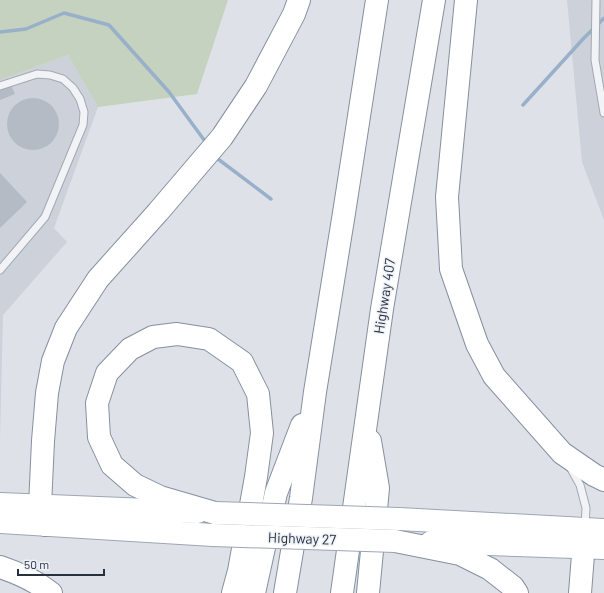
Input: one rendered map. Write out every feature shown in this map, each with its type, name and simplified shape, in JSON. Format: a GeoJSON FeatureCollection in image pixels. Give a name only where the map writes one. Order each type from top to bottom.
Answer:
{"type":"FeatureCollection","features":[{"type":"Feature","properties":{"kind":"main road"},"geometry":{"type":"LineString","coordinates":[[43,515],[43,441],[47,393],[53,361],[66,328],[98,279],[222,137],[256,86],[294,14],[299,0]]}},
{"type":"Feature","properties":{"kind":"main road"},"geometry":{"type":"LineString","coordinates":[[285,593],[301,498],[315,392],[377,0]]}},
{"type":"Feature","properties":{"kind":"main road","name":"Highway 407"},"geometry":{"type":"LineString","coordinates":[[342,593],[382,309],[434,0]]}},
{"type":"Feature","properties":{"kind":"main road"},"geometry":{"type":"LineString","coordinates":[[466,0],[447,197],[451,269],[477,344],[494,376],[562,453],[594,475],[604,480]]}},
{"type":"Feature","properties":{"kind":"main road"},"geometry":{"type":"LineString","coordinates":[[215,513],[160,497],[135,486],[112,465],[99,437],[97,403],[107,373],[130,349],[153,337],[177,334],[209,339],[242,362],[258,394],[262,433],[256,477],[233,593]]}},
{"type":"Feature","properties":{"kind":"main road"},"geometry":{"type":"LineString","coordinates":[[254,593],[276,493],[315,392]]}},
{"type":"Feature","properties":{"kind":"main road"},"geometry":{"type":"LineString","coordinates":[[366,421],[378,488],[368,593]]}},
{"type":"Feature","properties":{"kind":"main road","name":"Highway 27"},"geometry":{"type":"LineString","coordinates":[[0,504],[43,515],[213,535],[395,541],[594,538]]}},
{"type":"Feature","properties":{"kind":"main road","name":"Highway 27"},"geometry":{"type":"LineString","coordinates":[[0,522],[43,515],[215,513],[399,519],[594,538]]}},
{"type":"Feature","properties":{"kind":"main road"},"geometry":{"type":"LineString","coordinates":[[580,593],[594,538]]}},
{"type":"Feature","properties":{"kind":"main road"},"geometry":{"type":"LineString","coordinates":[[395,541],[460,554],[490,569],[513,587],[517,593]]}},
{"type":"Feature","properties":{"kind":"main road"},"geometry":{"type":"LineString","coordinates":[[0,567],[42,586],[51,593]]}},
{"type":"Feature","properties":{"kind":"lane"},"geometry":{"type":"LineString","coordinates":[[596,0],[595,60],[604,113]]}},
{"type":"Feature","properties":{"kind":"lane"},"geometry":{"type":"LineString","coordinates":[[0,86],[37,74],[50,75],[63,79],[73,88],[80,99],[84,112],[83,125],[45,217],[0,270]]}},
{"type":"Feature","properties":{"kind":"lane"},"geometry":{"type":"LineString","coordinates":[[562,453],[580,485],[594,538]]}},
{"type":"Feature","properties":{"kind":"shaded area"},"geometry":{"type":"Polygon","coordinates":[[[567,0],[604,0],[604,220],[582,162],[567,0]]]}},
{"type":"Feature","properties":{"kind":"shaded area"},"geometry":{"type":"Polygon","coordinates":[[[68,55],[98,107],[54,228],[67,242],[3,315],[0,439],[0,80],[68,55]]]}},
{"type":"Feature","properties":{"kind":"green space"},"geometry":{"type":"Polygon","coordinates":[[[0,0],[228,0],[197,94],[98,107],[68,55],[0,80],[0,0]]]}},
{"type":"Feature","properties":{"kind":"building"},"geometry":{"type":"Polygon","coordinates":[[[11,85],[15,94],[0,100],[0,89],[11,85]]]}},
{"type":"Feature","properties":{"kind":"building"},"geometry":{"type":"Polygon","coordinates":[[[28,98],[38,98],[52,105],[59,119],[59,129],[52,143],[38,150],[28,150],[18,146],[11,139],[7,129],[7,119],[11,109],[18,102],[28,98]]]}},
{"type":"Feature","properties":{"kind":"building"},"geometry":{"type":"Polygon","coordinates":[[[0,173],[27,202],[0,228],[0,173]]]}},
{"type":"Feature","properties":{"kind":"waterway"},"geometry":{"type":"LineString","coordinates":[[0,32],[26,29],[64,13],[109,25],[169,92],[207,144]]}},
{"type":"Feature","properties":{"kind":"waterway"},"geometry":{"type":"LineString","coordinates":[[523,105],[604,18]]}},
{"type":"Feature","properties":{"kind":"waterway"},"geometry":{"type":"LineString","coordinates":[[215,156],[271,199]]}}]}
